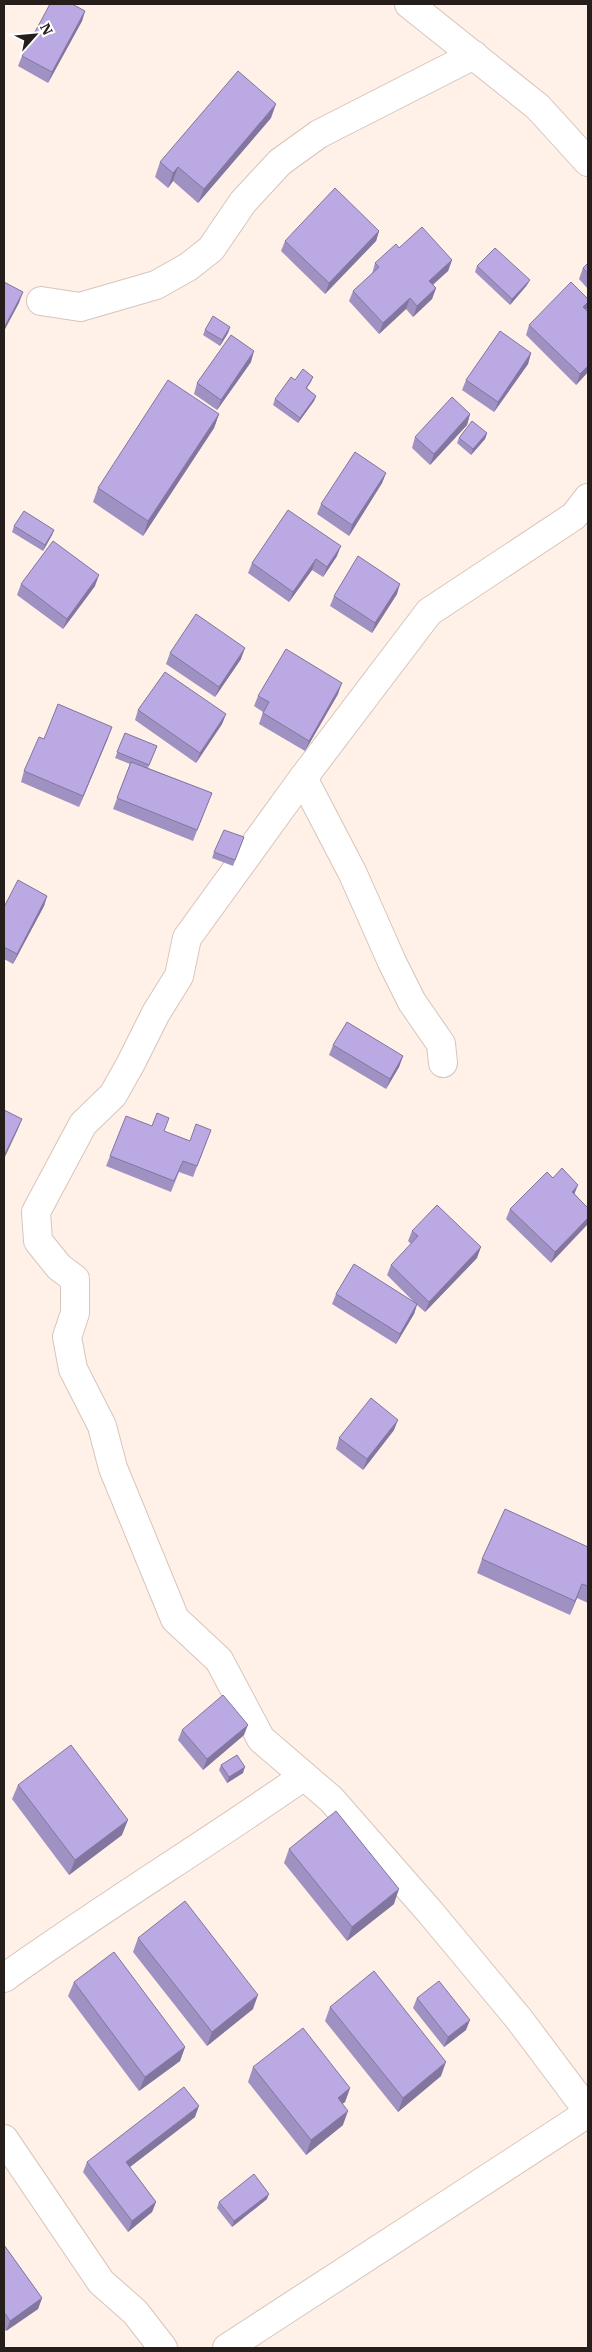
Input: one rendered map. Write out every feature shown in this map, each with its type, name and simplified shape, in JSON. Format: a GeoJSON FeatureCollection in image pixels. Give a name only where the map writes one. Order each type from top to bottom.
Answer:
{"type":"FeatureCollection","features":[{"type":"Feature","properties":{"kind":"street"},"geometry":{"type":"LineString","coordinates":[[409,4],[538,107],[588,162]]}},
{"type":"Feature","properties":{"kind":"street"},"geometry":{"type":"LineString","coordinates":[[41,301],[80,307],[156,285],[188,267],[211,249],[243,202],[280,162],[319,134],[474,55]]}},
{"type":"Feature","properties":{"kind":"street"},"geometry":{"type":"LineString","coordinates":[[227,2348],[588,2112],[519,2019],[430,1912],[331,1799],[261,1739],[219,1660],[175,1619],[113,1468],[102,1426],[73,1369],[67,1337],[76,1313],[75,1279],[60,1267],[38,1241],[36,1212],[83,1124],[113,1095],[131,1064],[156,1014],[179,976],[188,938],[303,778],[429,612],[574,516],[588,498]]}},
{"type":"Feature","properties":{"kind":"street"},"geometry":{"type":"LineString","coordinates":[[303,778],[353,874],[412,1002],[441,1044],[443,1063]]}},
{"type":"Feature","properties":{"kind":"street"},"geometry":{"type":"LineString","coordinates":[[4,1978],[89,1918],[225,1831],[304,1776]]}},
{"type":"Feature","properties":{"kind":"street"},"geometry":{"type":"LineString","coordinates":[[4,2139],[101,2282],[135,2312],[163,2348]]}},
{"type":"Feature","properties":{"kind":"building"},"geometry":{"type":"Polygon","coordinates":[[[50,4],[72,4],[85,11],[52,72],[22,56],[50,4]]]}},
{"type":"Feature","properties":{"kind":"building"},"geometry":{"type":"Polygon","coordinates":[[[238,71],[276,104],[204,189],[178,167],[173,173],[160,162],[238,71]]]}},
{"type":"Feature","properties":{"kind":"building"},"geometry":{"type":"Polygon","coordinates":[[[335,188],[379,231],[329,283],[285,241],[335,188]]]}},
{"type":"Feature","properties":{"kind":"building"},"geometry":{"type":"Polygon","coordinates":[[[422,227],[452,260],[429,281],[436,288],[417,306],[410,298],[383,323],[353,291],[379,267],[375,263],[396,244],[399,248],[422,227]]]}},
{"type":"Feature","properties":{"kind":"building"},"geometry":{"type":"Polygon","coordinates":[[[495,248],[530,280],[512,299],[477,266],[495,248]]]}},
{"type":"Feature","properties":{"kind":"building"},"geometry":{"type":"Polygon","coordinates":[[[588,263],[588,274],[583,268],[588,263]]]}},
{"type":"Feature","properties":{"kind":"building"},"geometry":{"type":"Polygon","coordinates":[[[4,282],[23,292],[4,328],[4,282]]]}},
{"type":"Feature","properties":{"kind":"building"},"geometry":{"type":"Polygon","coordinates":[[[571,282],[588,299],[588,302],[583,307],[588,312],[588,366],[580,374],[529,325],[571,282]]]}},
{"type":"Feature","properties":{"kind":"building"},"geometry":{"type":"Polygon","coordinates":[[[213,316],[230,327],[222,340],[205,330],[213,316]]]}},
{"type":"Feature","properties":{"kind":"building"},"geometry":{"type":"Polygon","coordinates":[[[500,331],[531,353],[498,402],[466,380],[500,331]]]}},
{"type":"Feature","properties":{"kind":"building"},"geometry":{"type":"Polygon","coordinates":[[[231,335],[254,351],[221,400],[197,383],[231,335]]]}},
{"type":"Feature","properties":{"kind":"building"},"geometry":{"type":"Polygon","coordinates":[[[303,369],[313,377],[306,388],[316,396],[300,418],[275,399],[291,377],[295,380],[303,369]]]}},
{"type":"Feature","properties":{"kind":"building"},"geometry":{"type":"Polygon","coordinates":[[[168,380],[219,414],[148,521],[98,488],[168,380]]]}},
{"type":"Feature","properties":{"kind":"building"},"geometry":{"type":"Polygon","coordinates":[[[452,397],[470,414],[434,454],[415,437],[452,397]]]}},
{"type":"Feature","properties":{"kind":"building"},"geometry":{"type":"Polygon","coordinates":[[[472,421],[487,433],[473,449],[459,438],[472,421]]]}},
{"type":"Feature","properties":{"kind":"building"},"geometry":{"type":"Polygon","coordinates":[[[355,452],[386,473],[352,525],[321,504],[355,452]]]}},
{"type":"Feature","properties":{"kind":"building"},"geometry":{"type":"Polygon","coordinates":[[[288,510],[341,546],[327,567],[316,559],[293,592],[252,563],[288,510]]]}},
{"type":"Feature","properties":{"kind":"building"},"geometry":{"type":"Polygon","coordinates":[[[24,511],[54,530],[45,545],[14,526],[24,511]]]}},
{"type":"Feature","properties":{"kind":"building"},"geometry":{"type":"Polygon","coordinates":[[[53,541],[99,575],[67,619],[21,584],[53,541]]]}},
{"type":"Feature","properties":{"kind":"building"},"geometry":{"type":"Polygon","coordinates":[[[358,556],[400,584],[375,623],[334,596],[358,556]]]}},
{"type":"Feature","properties":{"kind":"building"},"geometry":{"type":"Polygon","coordinates":[[[196,614],[245,648],[219,687],[170,653],[196,614]]]}},
{"type":"Feature","properties":{"kind":"building"},"geometry":{"type":"Polygon","coordinates":[[[286,649],[342,683],[309,741],[263,713],[269,702],[258,696],[286,649]]]}},
{"type":"Feature","properties":{"kind":"building"},"geometry":{"type":"Polygon","coordinates":[[[165,672],[226,714],[200,753],[138,710],[165,672]]]}},
{"type":"Feature","properties":{"kind":"building"},"geometry":{"type":"Polygon","coordinates":[[[58,704],[112,727],[83,796],[24,771],[39,737],[44,739],[58,704]]]}},
{"type":"Feature","properties":{"kind":"building"},"geometry":{"type":"Polygon","coordinates":[[[125,733],[157,746],[149,765],[117,752],[125,733]]]}},
{"type":"Feature","properties":{"kind":"building"},"geometry":{"type":"Polygon","coordinates":[[[131,762],[212,793],[197,830],[117,798],[131,762]]]}},
{"type":"Feature","properties":{"kind":"building"},"geometry":{"type":"Polygon","coordinates":[[[224,830],[244,837],[235,860],[214,852],[224,830]]]}},
{"type":"Feature","properties":{"kind":"building"},"geometry":{"type":"Polygon","coordinates":[[[18,880],[47,896],[17,954],[4,947],[4,907],[18,880]]]}},
{"type":"Feature","properties":{"kind":"building"},"geometry":{"type":"Polygon","coordinates":[[[347,1022],[403,1056],[390,1079],[333,1045],[347,1022]]]}},
{"type":"Feature","properties":{"kind":"building"},"geometry":{"type":"Polygon","coordinates":[[[4,1110],[22,1119],[4,1156],[4,1110]]]}},
{"type":"Feature","properties":{"kind":"building"},"geometry":{"type":"Polygon","coordinates":[[[157,1113],[169,1118],[164,1131],[190,1141],[196,1124],[211,1130],[197,1166],[183,1161],[174,1181],[110,1156],[126,1116],[152,1126],[157,1113]]]}},
{"type":"Feature","properties":{"kind":"building"},"geometry":{"type":"Polygon","coordinates":[[[562,1168],[578,1185],[572,1192],[588,1208],[588,1218],[555,1252],[510,1209],[547,1172],[553,1178],[562,1168]]]}},
{"type":"Feature","properties":{"kind":"building"},"geometry":{"type":"Polygon","coordinates":[[[437,1205],[481,1247],[429,1302],[391,1265],[418,1236],[412,1231],[437,1205]]]}},
{"type":"Feature","properties":{"kind":"building"},"geometry":{"type":"Polygon","coordinates":[[[354,1264],[417,1304],[400,1334],[336,1294],[354,1264]]]}},
{"type":"Feature","properties":{"kind":"building"},"geometry":{"type":"Polygon","coordinates":[[[371,1398],[398,1420],[367,1459],[339,1438],[371,1398]]]}},
{"type":"Feature","properties":{"kind":"building"},"geometry":{"type":"Polygon","coordinates":[[[505,1509],[588,1547],[588,1586],[582,1584],[575,1601],[482,1559],[505,1509]]]}},
{"type":"Feature","properties":{"kind":"building"},"geometry":{"type":"Polygon","coordinates":[[[223,1695],[248,1725],[207,1759],[182,1730],[223,1695]]]}},
{"type":"Feature","properties":{"kind":"building"},"geometry":{"type":"Polygon","coordinates":[[[71,1745],[128,1820],[75,1860],[18,1785],[71,1745]]]}},
{"type":"Feature","properties":{"kind":"building"},"geometry":{"type":"Polygon","coordinates":[[[237,1755],[245,1767],[229,1777],[221,1765],[237,1755]]]}},
{"type":"Feature","properties":{"kind":"building"},"geometry":{"type":"Polygon","coordinates":[[[336,1811],[399,1889],[352,1927],[289,1849],[336,1811]]]}},
{"type":"Feature","properties":{"kind":"building"},"geometry":{"type":"Polygon","coordinates":[[[185,1901],[258,1995],[212,2032],[138,1938],[185,1901]]]}},
{"type":"Feature","properties":{"kind":"building"},"geometry":{"type":"Polygon","coordinates":[[[114,1952],[185,2047],[145,2077],[74,1982],[114,1952]]]}},
{"type":"Feature","properties":{"kind":"building"},"geometry":{"type":"Polygon","coordinates":[[[374,1971],[446,2062],[403,2098],[330,2007],[374,1971]]]}},
{"type":"Feature","properties":{"kind":"building"},"geometry":{"type":"Polygon","coordinates":[[[439,1981],[470,2020],[448,2037],[417,1998],[439,1981]]]}},
{"type":"Feature","properties":{"kind":"building"},"geometry":{"type":"Polygon","coordinates":[[[303,2028],[350,2088],[338,2098],[348,2111],[311,2140],[253,2067],[303,2028]]]}},
{"type":"Feature","properties":{"kind":"building"},"geometry":{"type":"Polygon","coordinates":[[[184,2087],[199,2106],[126,2162],[156,2202],[132,2221],[87,2162],[184,2087]]]}},
{"type":"Feature","properties":{"kind":"building"},"geometry":{"type":"Polygon","coordinates":[[[254,2174],[269,2194],[234,2221],[219,2202],[254,2174]]]}},
{"type":"Feature","properties":{"kind":"building"},"geometry":{"type":"Polygon","coordinates":[[[4,2245],[42,2298],[10,2321],[4,2312],[4,2245]]]}}]}
